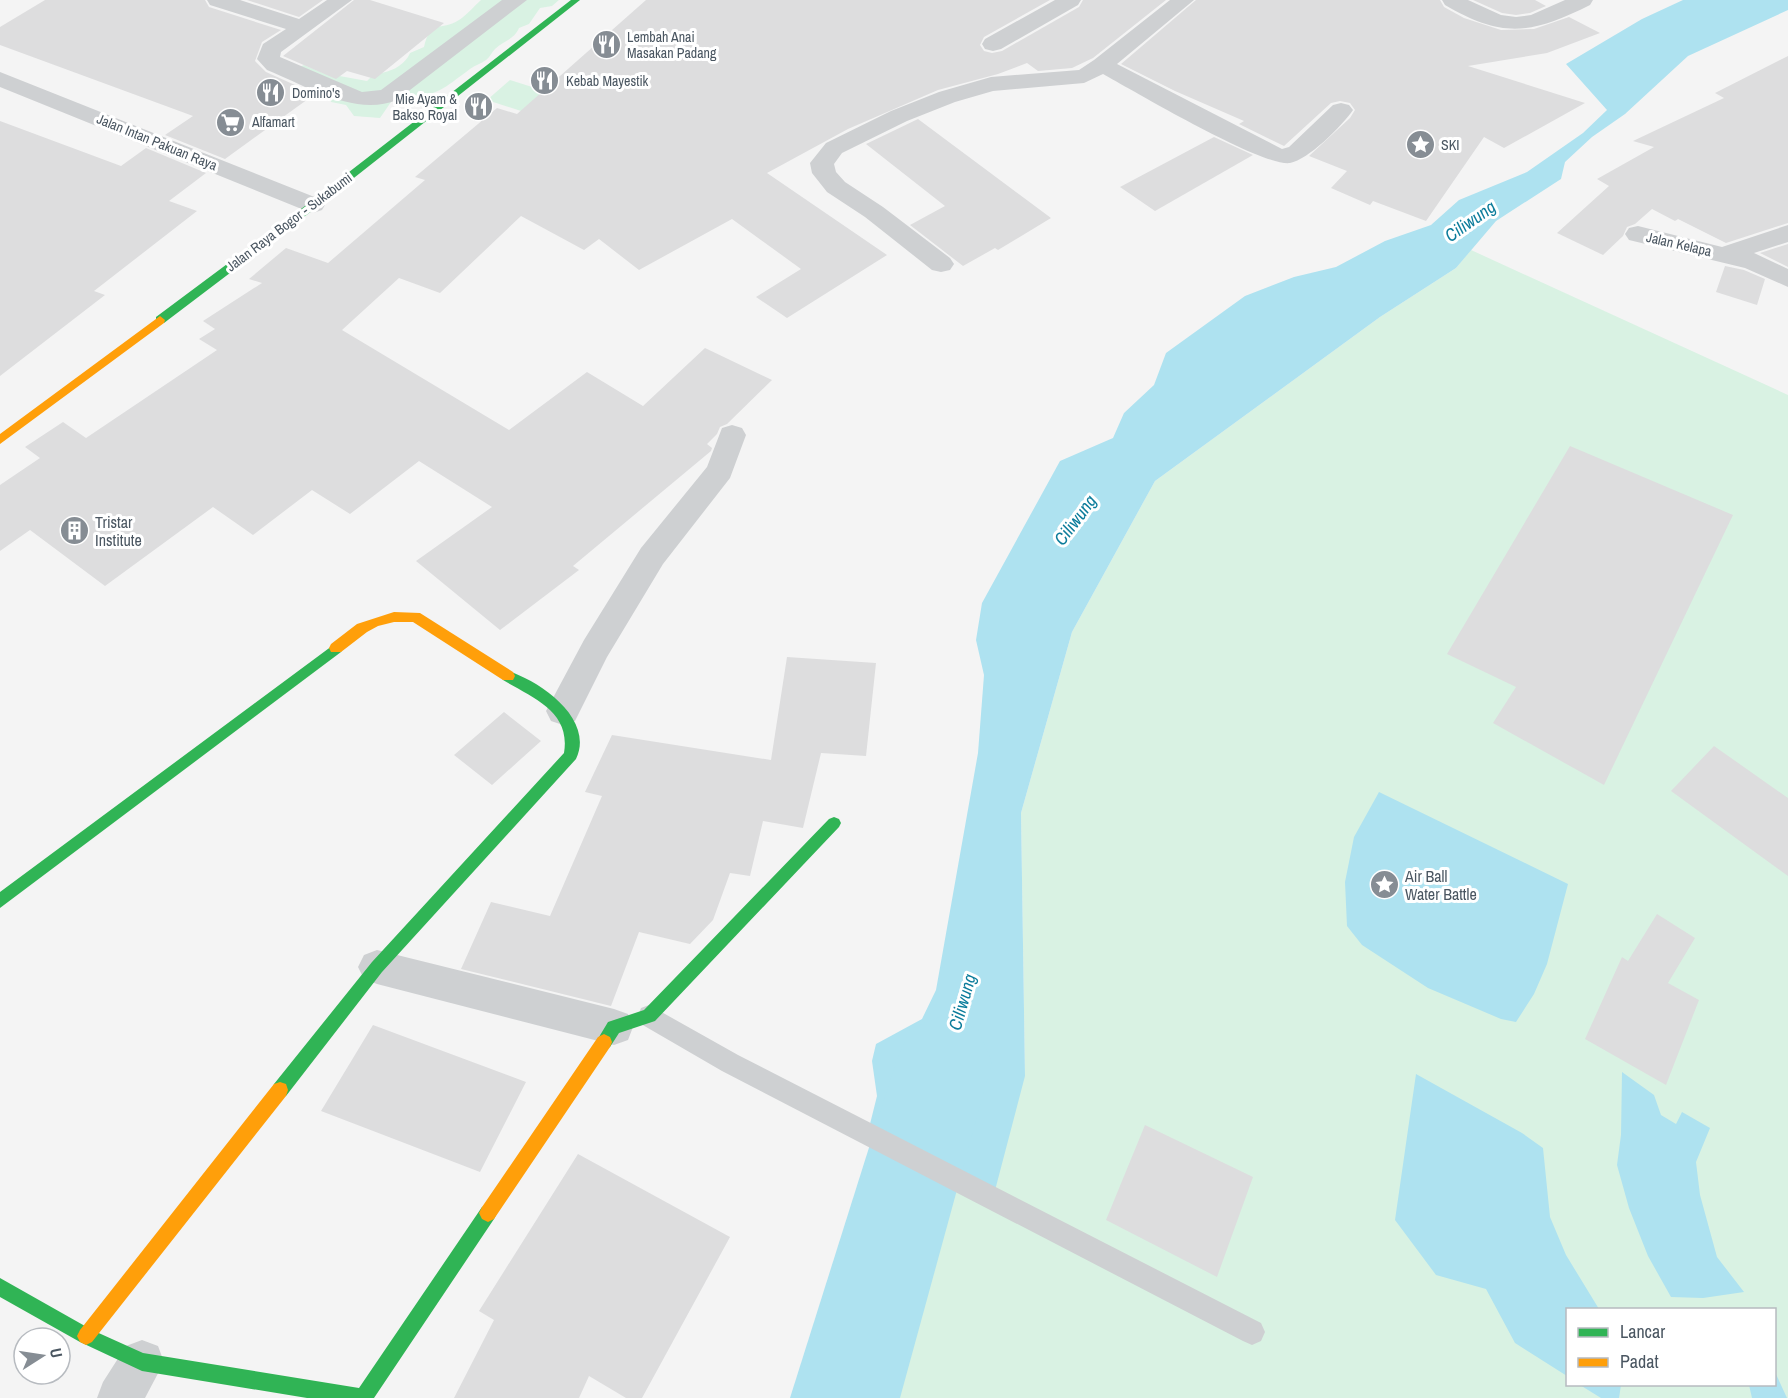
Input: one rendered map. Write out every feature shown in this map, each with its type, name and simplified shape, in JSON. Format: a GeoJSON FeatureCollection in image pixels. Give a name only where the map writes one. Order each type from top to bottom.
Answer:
{"type":"FeatureCollection","features":[{"type":"Feature","properties":{"kind":"main road","name":"Jalan Raya Bogor - Sukabumi"},"geometry":{"type":"LineString","coordinates":[[0,440],[313,205],[576,0]]}},
{"type":"Feature","properties":{"kind":"main road"},"geometry":{"type":"LineString","coordinates":[[0,901],[362,628],[378,619],[396,616],[415,617],[563,711],[572,725],[575,742],[571,755],[377,967],[86,1336]]}},
{"type":"Feature","properties":{"kind":"main road"},"geometry":{"type":"LineString","coordinates":[[0,1287],[86,1336],[142,1362],[364,1398],[614,1027],[649,1016],[834,823]]}},
{"type":"Feature","properties":{"kind":"street"},"geometry":{"type":"LineString","coordinates":[[218,0],[302,27]]}},
{"type":"Feature","properties":{"kind":"street"},"geometry":{"type":"LineString","coordinates":[[341,0],[271,49],[268,54],[271,62],[359,99],[379,99],[389,95],[516,0]]}},
{"type":"Feature","properties":{"kind":"street"},"geometry":{"type":"LineString","coordinates":[[993,44],[1070,0]]}},
{"type":"Feature","properties":{"kind":"street"},"geometry":{"type":"LineString","coordinates":[[941,264],[874,212],[836,187],[824,172],[822,163],[834,148],[899,116],[947,97],[991,84],[1084,76],[1102,66],[1183,0]]}},
{"type":"Feature","properties":{"kind":"street"},"geometry":{"type":"LineString","coordinates":[[1453,0],[1478,15],[1523,23],[1538,21],[1582,0]]}},
{"type":"Feature","properties":{"kind":"street"},"geometry":{"type":"LineString","coordinates":[[1102,66],[1278,156],[1288,156],[1297,152],[1341,110]]}},
{"type":"Feature","properties":{"kind":"street","name":"Jalan Intan Pakuan Raya"},"geometry":{"type":"LineString","coordinates":[[0,79],[313,205]]}},
{"type":"Feature","properties":{"kind":"street","name":"Jalan Kelapa"},"geometry":{"type":"LineString","coordinates":[[1638,234],[1723,255],[1788,233]]}},
{"type":"Feature","properties":{"kind":"street"},"geometry":{"type":"LineString","coordinates":[[1723,255],[1752,261],[1788,279]]}},
{"type":"Feature","properties":{"kind":"street"},"geometry":{"type":"LineString","coordinates":[[563,711],[595,649],[652,556],[720,471],[732,435]]}},
{"type":"Feature","properties":{"kind":"street"},"geometry":{"type":"LineString","coordinates":[[377,967],[614,1027]]}},
{"type":"Feature","properties":{"kind":"street"},"geometry":{"type":"LineString","coordinates":[[119,1398],[142,1362]]}},
{"type":"Feature","properties":{"kind":"lane"},"geometry":{"type":"LineString","coordinates":[[649,1016],[730,1063],[1252,1332]]}},
{"type":"Feature","properties":{"kind":"green space"},"geometry":{"type":"Polygon","coordinates":[[[481,0],[559,0],[552,6],[540,8],[529,24],[519,28],[486,60],[432,93],[402,95],[391,102],[380,118],[354,116],[346,105],[331,102],[330,96],[287,73],[304,65],[323,73],[367,81],[374,74],[390,71],[400,66],[410,53],[424,47],[433,29],[459,20],[481,0]]]}},
{"type":"Feature","properties":{"kind":"green space"},"geometry":{"type":"Polygon","coordinates":[[[510,80],[611,112],[589,133],[487,100],[510,80]]]}},
{"type":"Feature","properties":{"kind":"green space"},"geometry":{"type":"Polygon","coordinates":[[[1471,250],[1788,395],[1788,1398],[844,1398],[916,1157],[1025,1076],[1021,813],[1072,632],[1155,481],[1380,317],[1456,268],[1471,250]]]}},
{"type":"Feature","properties":{"kind":"water"},"geometry":{"type":"Polygon","coordinates":[[[1683,0],[1788,0],[1788,10],[1688,56],[1625,114],[1592,137],[1565,162],[1561,179],[1496,221],[1456,268],[1380,317],[1155,481],[1072,632],[1021,813],[1025,1076],[993,1198],[867,1136],[877,1096],[872,1061],[876,1044],[922,1019],[936,990],[978,753],[984,675],[976,640],[982,603],[1060,461],[1113,438],[1124,413],[1154,385],[1166,353],[1245,296],[1294,277],[1336,267],[1385,241],[1431,225],[1459,200],[1527,172],[1583,133],[1607,110],[1566,64],[1642,19],[1683,0]]]}},
{"type":"Feature","properties":{"kind":"water"},"geometry":{"type":"Polygon","coordinates":[[[1379,792],[1568,884],[1547,964],[1534,994],[1516,1022],[1501,1019],[1428,988],[1362,945],[1347,926],[1345,882],[1354,837],[1379,792]]]}},
{"type":"Feature","properties":{"kind":"water"},"geometry":{"type":"Polygon","coordinates":[[[1622,1072],[1654,1095],[1661,1115],[1676,1124],[1682,1112],[1710,1128],[1696,1162],[1700,1195],[1717,1257],[1744,1292],[1703,1298],[1671,1297],[1648,1256],[1629,1208],[1617,1165],[1621,1135],[1622,1072]]]}},
{"type":"Feature","properties":{"kind":"water"},"geometry":{"type":"Polygon","coordinates":[[[1416,1074],[1522,1133],[1543,1148],[1550,1217],[1566,1255],[1598,1308],[1566,1308],[1566,1375],[1515,1343],[1486,1289],[1436,1275],[1395,1220],[1416,1074]]]}},
{"type":"Feature","properties":{"kind":"water"},"geometry":{"type":"Polygon","coordinates":[[[1776,1374],[1787,1398],[1752,1398],[1749,1386],[1776,1386],[1776,1374]]]}},
{"type":"Feature","properties":{"kind":"water"},"geometry":{"type":"Polygon","coordinates":[[[1582,1386],[1621,1386],[1619,1398],[1601,1398],[1582,1386]]]}},
{"type":"Feature","properties":{"kind":"building"},"geometry":{"type":"Polygon","coordinates":[[[45,0],[205,0],[209,7],[281,30],[262,42],[255,61],[266,72],[315,94],[225,159],[165,135],[193,116],[0,45],[0,27],[45,0]]]}},
{"type":"Feature","properties":{"kind":"building"},"geometry":{"type":"Polygon","coordinates":[[[247,0],[323,0],[299,17],[247,0]]]}},
{"type":"Feature","properties":{"kind":"building"},"geometry":{"type":"Polygon","coordinates":[[[354,0],[370,0],[444,23],[375,79],[347,71],[336,79],[283,56],[354,0]]]}},
{"type":"Feature","properties":{"kind":"building"},"geometry":{"type":"Polygon","coordinates":[[[646,0],[1050,0],[984,37],[980,45],[984,51],[992,53],[1002,51],[1079,7],[1083,0],[1166,0],[1093,58],[1072,68],[1038,71],[1027,63],[998,74],[938,90],[848,129],[767,173],[887,255],[787,318],[756,297],[801,269],[732,219],[639,270],[599,239],[584,250],[521,216],[440,293],[399,278],[342,330],[509,430],[587,372],[643,406],[705,348],[772,380],[727,424],[720,427],[717,434],[707,444],[712,448],[711,451],[573,566],[579,570],[500,630],[416,561],[492,507],[419,461],[350,514],[312,490],[253,535],[213,507],[105,586],[30,530],[0,551],[0,485],[40,458],[25,447],[63,422],[86,438],[217,350],[199,339],[215,329],[203,321],[262,283],[249,279],[286,248],[328,263],[425,180],[415,177],[497,108],[517,114],[646,0]]]}},
{"type":"Feature","properties":{"kind":"building"},"geometry":{"type":"Polygon","coordinates":[[[1196,0],[1440,0],[1444,7],[1464,18],[1501,30],[1534,29],[1569,17],[1600,33],[1547,53],[1468,66],[1585,103],[1504,148],[1484,137],[1426,221],[1373,201],[1370,205],[1331,188],[1347,171],[1309,156],[1350,118],[1355,110],[1350,103],[1340,101],[1331,103],[1284,146],[1239,124],[1244,121],[1121,64],[1196,0]]]}},
{"type":"Feature","properties":{"kind":"building"},"geometry":{"type":"Polygon","coordinates":[[[1473,0],[1535,0],[1546,6],[1530,13],[1516,15],[1502,13],[1473,0]]]}},
{"type":"Feature","properties":{"kind":"building"},"geometry":{"type":"Polygon","coordinates":[[[1788,56],[1788,223],[1726,243],[1652,209],[1635,224],[1627,227],[1623,236],[1603,255],[1557,233],[1609,186],[1597,179],[1654,147],[1633,141],[1724,98],[1715,93],[1788,56]]]}},
{"type":"Feature","properties":{"kind":"building"},"geometry":{"type":"Polygon","coordinates":[[[918,119],[1051,218],[998,250],[995,248],[963,266],[910,225],[945,206],[866,144],[918,119]]]}},
{"type":"Feature","properties":{"kind":"building"},"geometry":{"type":"Polygon","coordinates":[[[0,121],[121,166],[146,148],[206,173],[169,201],[197,211],[94,291],[105,295],[0,376],[0,121]]]}},
{"type":"Feature","properties":{"kind":"building"},"geometry":{"type":"Polygon","coordinates":[[[1214,137],[1253,155],[1155,211],[1120,187],[1214,137]]]}},
{"type":"Feature","properties":{"kind":"building"},"geometry":{"type":"Polygon","coordinates":[[[1788,244],[1788,267],[1760,253],[1788,244]]]}},
{"type":"Feature","properties":{"kind":"building"},"geometry":{"type":"Polygon","coordinates":[[[1725,266],[1744,270],[1765,279],[1757,305],[1716,292],[1725,266]]]}},
{"type":"Feature","properties":{"kind":"building"},"geometry":{"type":"Polygon","coordinates":[[[1570,446],[1733,515],[1604,785],[1493,723],[1516,687],[1447,654],[1570,446]]]}},
{"type":"Feature","properties":{"kind":"building"},"geometry":{"type":"Polygon","coordinates":[[[787,657],[876,663],[866,756],[821,753],[803,828],[763,821],[750,876],[730,873],[713,920],[690,944],[639,932],[611,1006],[461,969],[491,902],[550,916],[602,796],[585,792],[612,735],[771,760],[787,657]]]}},
{"type":"Feature","properties":{"kind":"building"},"geometry":{"type":"Polygon","coordinates":[[[504,712],[541,741],[492,785],[454,755],[504,712]]]}},
{"type":"Feature","properties":{"kind":"building"},"geometry":{"type":"Polygon","coordinates":[[[1714,746],[1788,798],[1788,876],[1671,791],[1714,746]]]}},
{"type":"Feature","properties":{"kind":"building"},"geometry":{"type":"Polygon","coordinates":[[[1657,914],[1695,938],[1668,983],[1699,1000],[1666,1085],[1585,1039],[1622,957],[1628,961],[1657,914]]]}},
{"type":"Feature","properties":{"kind":"building"},"geometry":{"type":"Polygon","coordinates":[[[373,1025],[526,1082],[480,1172],[321,1111],[373,1025]]]}},
{"type":"Feature","properties":{"kind":"building"},"geometry":{"type":"Polygon","coordinates":[[[1145,1125],[1253,1177],[1217,1277],[1106,1220],[1145,1125]]]}},
{"type":"Feature","properties":{"kind":"building"},"geometry":{"type":"Polygon","coordinates":[[[578,1154],[730,1237],[642,1398],[626,1398],[589,1376],[579,1398],[454,1398],[494,1320],[479,1311],[578,1154]]]}},
{"type":"Feature","properties":{"kind":"waterway","name":"Ciliwung"},"geometry":{"type":"LineString","coordinates":[[845,1398],[944,1062]]}},
{"type":"Feature","properties":{"kind":"traffic: fast"},"geometry":{"type":"LineString","coordinates":[[160,320],[313,205],[576,0]]}},
{"type":"Feature","properties":{"kind":"traffic: fast"},"geometry":{"type":"LineString","coordinates":[[0,901],[336,648]]}},
{"type":"Feature","properties":{"kind":"traffic: fast"},"geometry":{"type":"LineString","coordinates":[[280,1090],[377,967],[571,755],[573,740],[571,727],[565,716],[545,698],[508,676]]}},
{"type":"Feature","properties":{"kind":"traffic: fast"},"geometry":{"type":"LineString","coordinates":[[604,1042],[614,1027],[649,1016],[834,823]]}},
{"type":"Feature","properties":{"kind":"traffic: fast"},"geometry":{"type":"LineString","coordinates":[[0,1287],[86,1336],[142,1362],[363,1398],[488,1213]]}},
{"type":"Feature","properties":{"kind":"traffic: slow"},"geometry":{"type":"LineString","coordinates":[[0,440],[160,320]]}},
{"type":"Feature","properties":{"kind":"traffic: slow"},"geometry":{"type":"LineString","coordinates":[[336,648],[362,628],[375,622],[394,617],[415,617],[508,676]]}},
{"type":"Feature","properties":{"kind":"traffic: slow"},"geometry":{"type":"LineString","coordinates":[[488,1213],[604,1042]]}},
{"type":"Feature","properties":{"kind":"traffic: slow"},"geometry":{"type":"LineString","coordinates":[[86,1336],[280,1090]]}},
{"type":"Feature","properties":{"kind":"place","name":"Lembah Anai Masakan Padang"},"geometry":{"type":"Point","coordinates":[606,45]}},
{"type":"Feature","properties":{"kind":"place","name":"Kebab Mayestik"},"geometry":{"type":"Point","coordinates":[545,81]}},
{"type":"Feature","properties":{"kind":"place","name":"Domino's"},"geometry":{"type":"Point","coordinates":[271,93]}},
{"type":"Feature","properties":{"kind":"place","name":"Mie Ayam & Bakso Royal"},"geometry":{"type":"Point","coordinates":[478,107]}},
{"type":"Feature","properties":{"kind":"place","name":"Alfamart"},"geometry":{"type":"Point","coordinates":[231,122]}},
{"type":"Feature","properties":{"kind":"place","name":"SKI"},"geometry":{"type":"Point","coordinates":[1420,145]}},
{"type":"Feature","properties":{"kind":"place","name":"Tristar Institute"},"geometry":{"type":"Point","coordinates":[74,531]}},
{"type":"Feature","properties":{"kind":"place","name":"Air Ball Water Battle"},"geometry":{"type":"Point","coordinates":[1384,885]}}]}
